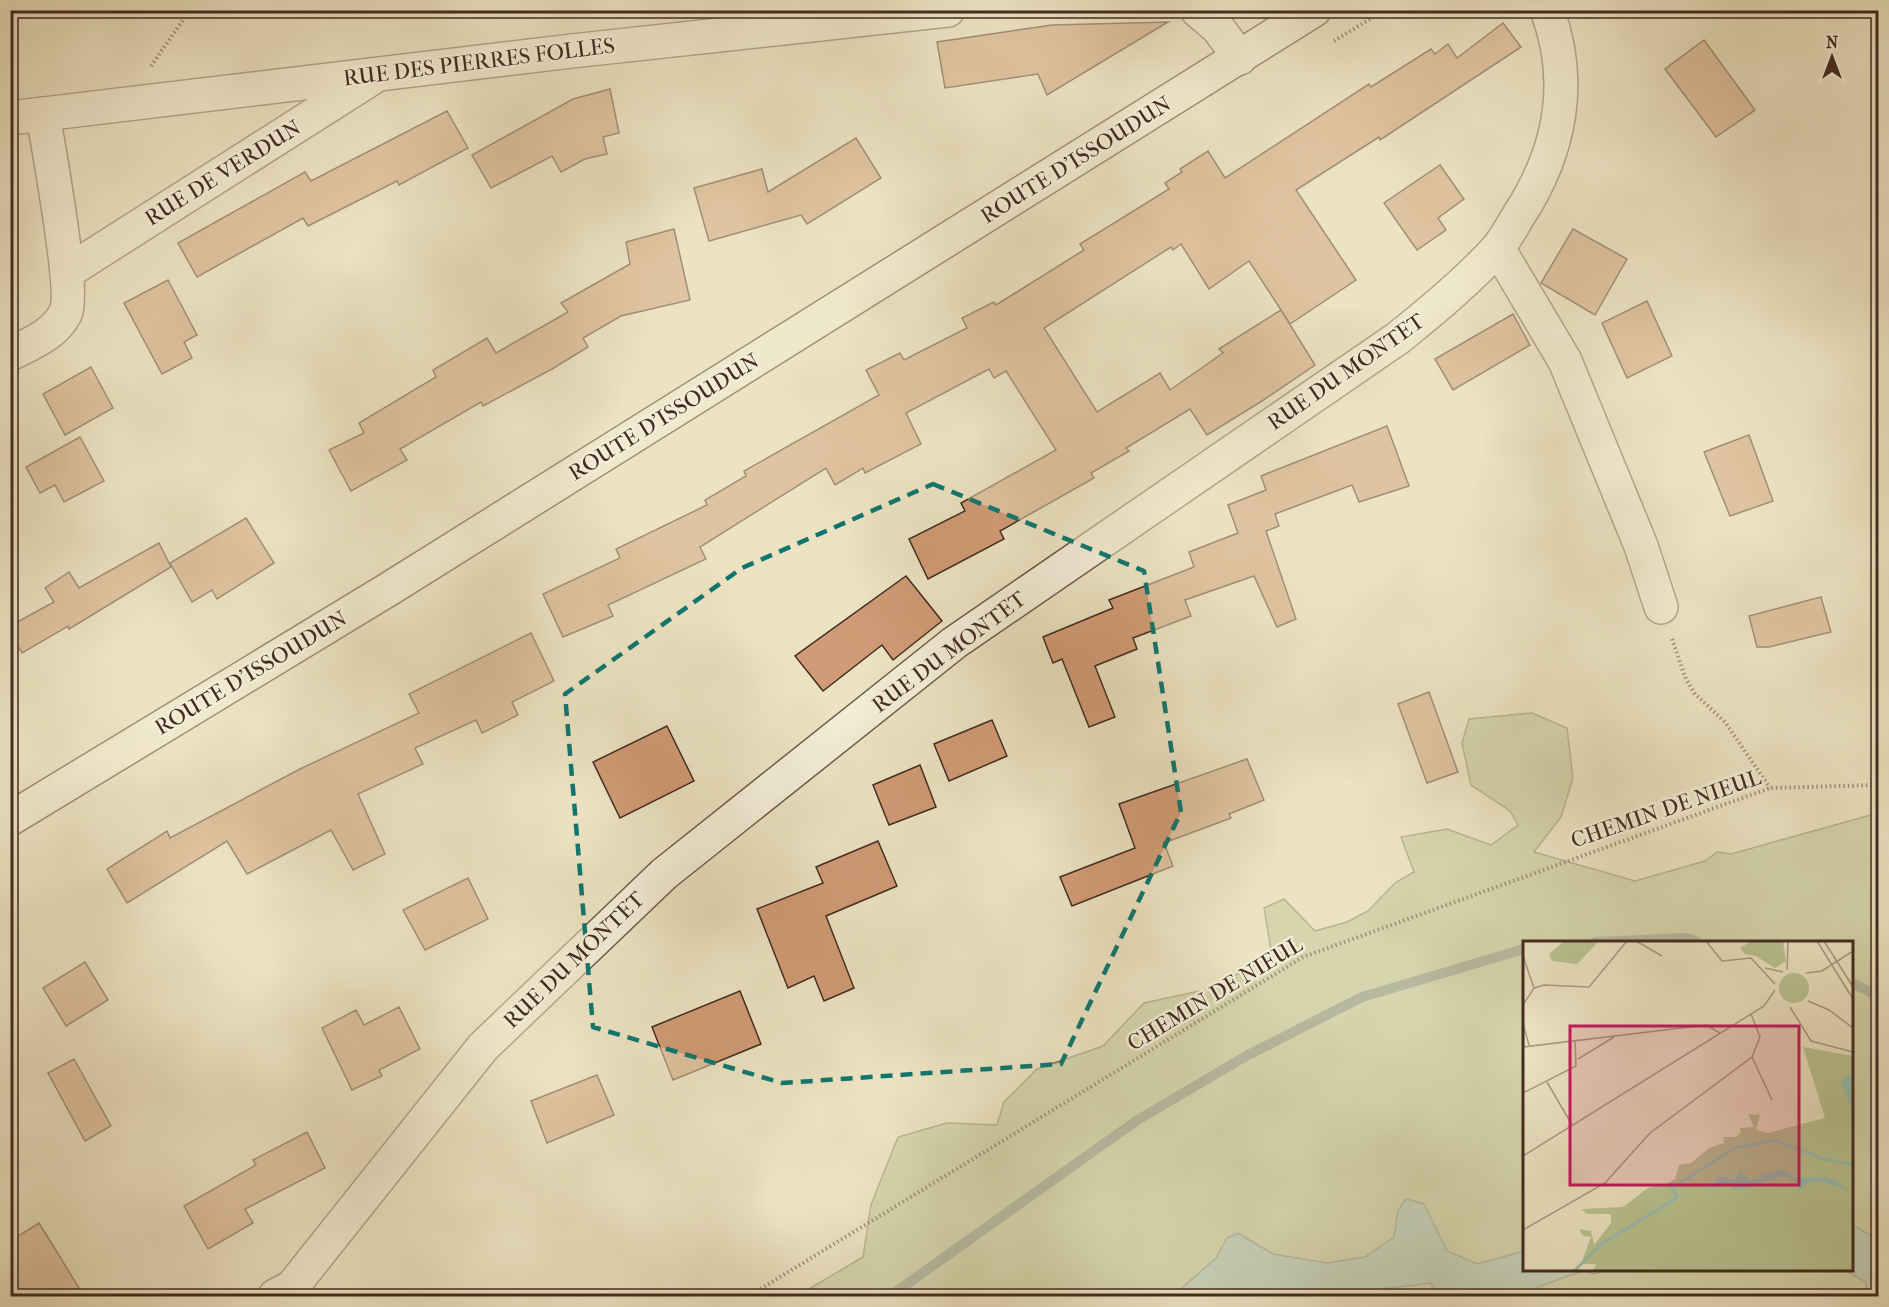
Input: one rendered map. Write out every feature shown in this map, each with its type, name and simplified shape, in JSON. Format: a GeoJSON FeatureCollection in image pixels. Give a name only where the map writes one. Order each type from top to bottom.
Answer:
{"type":"FeatureCollection","features":[{"type":"Feature","properties":{"kind":"street","name":"RUE DES PIERRES FOLLES"},"geometry":{"type":"LineString","coordinates":[[10,118],[948,10]]}},
{"type":"Feature","properties":{"kind":"street"},"geometry":{"type":"LineString","coordinates":[[1197,10],[1218,28],[1240,58]]}},
{"type":"Feature","properties":{"kind":"street","name":"ROUTE D'ISSOUDUN"},"geometry":{"type":"LineString","coordinates":[[13,811],[390,589],[1314,10]]}},
{"type":"Feature","properties":{"kind":"street","name":"RUE DU MONTET"},"geometry":{"type":"LineString","coordinates":[[275,1296],[292,1287],[483,1047],[664,873],[954,643],[1398,338],[1424,318],[1498,248],[1544,171],[1558,128],[1562,87],[1554,28],[1547,10]]}},
{"type":"Feature","properties":{"kind":"street","name":"RUE DE VERDUN"},"geometry":{"type":"LineString","coordinates":[[67,272],[379,74]]}},
{"type":"Feature","properties":{"kind":"street"},"geometry":{"type":"LineString","coordinates":[[10,354],[54,330],[64,317],[69,297],[43,114]]}},
{"type":"Feature","properties":{"kind":"street"},"geometry":{"type":"LineString","coordinates":[[1498,248],[1565,361],[1641,546],[1661,607]]}},
{"type":"Feature","properties":{"kind":"path"},"geometry":{"type":"LineString","coordinates":[[125,104],[190,10]]}},
{"type":"Feature","properties":{"kind":"path"},"geometry":{"type":"LineString","coordinates":[[1661,607],[1685,677],[1695,694],[1725,722],[1770,788]]}},
{"type":"Feature","properties":{"kind":"path","name":"CHEMIN DE NIEUL"},"geometry":{"type":"LineString","coordinates":[[749,1296],[1303,957],[1770,788],[1878,784]]}},
{"type":"Feature","properties":{"kind":"highlighted area"},"geometry":{"type":"Polygon","coordinates":[[[933,484],[1144,571],[1181,812],[1061,1064],[782,1083],[593,1027],[565,694],[742,568],[933,484]]]}},
{"type":"Feature","properties":{"kind":"green space"},"geometry":{"type":"Polygon","coordinates":[[[1532,713],[1567,728],[1573,778],[1561,817],[1534,852],[1635,881],[1705,861],[1717,852],[1731,854],[1878,813],[1878,1296],[797,1296],[863,1257],[871,1205],[898,1137],[947,1123],[997,1125],[1004,1102],[1037,1069],[1103,1046],[1144,1003],[1209,989],[1272,956],[1264,908],[1284,899],[1315,931],[1347,922],[1368,911],[1395,883],[1414,872],[1401,837],[1447,829],[1491,845],[1518,825],[1510,811],[1471,785],[1462,743],[1469,719],[1532,713]]]}},
{"type":"Feature","properties":{"kind":"water"},"geometry":{"type":"Polygon","coordinates":[[[1406,1199],[1424,1204],[1447,1251],[1477,1264],[1523,1251],[1523,1271],[1582,1271],[1519,1296],[1435,1296],[1431,1283],[1324,1296],[1173,1296],[1216,1258],[1227,1238],[1238,1233],[1273,1254],[1327,1263],[1365,1257],[1394,1237],[1398,1210],[1406,1199]]]}},
{"type":"Feature","properties":{"kind":"water"},"geometry":{"type":"Polygon","coordinates":[[[1853,1225],[1873,1237],[1878,1248],[1878,1296],[1867,1296],[1866,1282],[1847,1271],[1853,1271],[1853,1225]]]}},
{"type":"Feature","properties":{"kind":"water"},"geometry":{"type":"Polygon","coordinates":[[[1582,1271],[1602,1271],[1595,1274],[1582,1271]]]}},
{"type":"Feature","properties":{"kind":"building"},"geometry":{"type":"Polygon","coordinates":[[[1168,22],[1047,95],[1038,74],[945,88],[937,42],[1052,25],[1168,22]]]}},
{"type":"Feature","properties":{"kind":"building"},"geometry":{"type":"Polygon","coordinates":[[[1503,23],[1521,47],[1380,140],[1379,137],[1296,190],[1356,280],[1290,324],[1281,310],[1315,365],[1262,401],[1207,435],[1190,409],[1126,448],[1129,451],[1091,473],[1094,478],[1000,531],[1004,539],[928,579],[909,539],[965,511],[961,503],[1056,450],[1006,371],[994,378],[989,369],[906,413],[921,444],[865,473],[863,468],[835,485],[826,468],[700,547],[706,559],[608,605],[613,616],[563,637],[543,594],[620,558],[616,549],[707,505],[705,500],[746,476],[744,471],[879,395],[866,370],[900,353],[904,360],[967,328],[962,318],[994,302],[996,305],[1084,250],[1080,244],[1169,189],[1165,183],[1182,172],[1180,169],[1208,151],[1225,178],[1369,84],[1371,87],[1431,49],[1435,54],[1448,44],[1457,58],[1503,23]],[[1181,244],[1173,250],[1171,247],[1044,328],[1097,412],[1160,373],[1170,390],[1223,353],[1219,349],[1281,310],[1249,261],[1209,289],[1181,244]]]}},
{"type":"Feature","properties":{"kind":"building"},"geometry":{"type":"Polygon","coordinates":[[[1704,40],[1755,110],[1716,137],[1665,69],[1704,40]]]}},
{"type":"Feature","properties":{"kind":"building"},"geometry":{"type":"Polygon","coordinates":[[[610,89],[619,133],[603,137],[607,154],[585,159],[561,172],[552,156],[491,188],[472,155],[573,99],[610,89]]]}},
{"type":"Feature","properties":{"kind":"building"},"geometry":{"type":"Polygon","coordinates":[[[447,111],[468,148],[399,185],[397,181],[308,226],[303,218],[197,277],[178,243],[305,172],[311,181],[447,111]]]}},
{"type":"Feature","properties":{"kind":"building"},"geometry":{"type":"Polygon","coordinates":[[[856,138],[881,178],[807,224],[801,215],[709,241],[694,188],[762,169],[768,192],[856,138]]]}},
{"type":"Feature","properties":{"kind":"building"},"geometry":{"type":"Polygon","coordinates":[[[1440,165],[1464,199],[1438,218],[1446,230],[1417,250],[1384,203],[1440,165]]]}},
{"type":"Feature","properties":{"kind":"building"},"geometry":{"type":"Polygon","coordinates":[[[674,229],[690,300],[621,316],[583,338],[588,347],[552,369],[483,406],[481,402],[400,449],[407,460],[351,491],[329,450],[364,433],[359,423],[436,377],[433,370],[487,338],[496,353],[568,312],[561,303],[630,264],[626,242],[674,229]]]}},
{"type":"Feature","properties":{"kind":"building"},"geometry":{"type":"Polygon","coordinates":[[[1573,229],[1627,259],[1595,315],[1541,283],[1573,229]]]}},
{"type":"Feature","properties":{"kind":"building"},"geometry":{"type":"Polygon","coordinates":[[[168,280],[197,335],[184,342],[192,358],[162,374],[124,303],[168,280]]]}},
{"type":"Feature","properties":{"kind":"building"},"geometry":{"type":"Polygon","coordinates":[[[1647,301],[1672,356],[1627,378],[1602,323],[1647,301]]]}},
{"type":"Feature","properties":{"kind":"building"},"geometry":{"type":"Polygon","coordinates":[[[1513,314],[1530,345],[1453,390],[1435,359],[1513,314]]]}},
{"type":"Feature","properties":{"kind":"building"},"geometry":{"type":"Polygon","coordinates":[[[91,367],[113,408],[65,435],[43,394],[91,367]]]}},
{"type":"Feature","properties":{"kind":"building"},"geometry":{"type":"Polygon","coordinates":[[[1387,426],[1409,486],[1359,502],[1352,485],[1275,514],[1279,526],[1266,531],[1296,619],[1277,627],[1254,576],[1185,600],[1191,616],[1133,638],[1137,649],[1095,666],[1115,717],[1089,727],[1062,659],[1053,663],[1043,637],[1113,608],[1109,600],[1194,567],[1189,552],[1238,533],[1228,505],[1266,490],[1261,476],[1387,426]]]}},
{"type":"Feature","properties":{"kind":"building"},"geometry":{"type":"Polygon","coordinates":[[[1749,435],[1773,501],[1730,516],[1704,452],[1749,435]]]}},
{"type":"Feature","properties":{"kind":"building"},"geometry":{"type":"Polygon","coordinates":[[[80,437],[104,481],[64,502],[55,485],[40,493],[26,467],[80,437]]]}},
{"type":"Feature","properties":{"kind":"building"},"geometry":{"type":"Polygon","coordinates":[[[246,518],[274,563],[217,599],[212,590],[192,602],[170,563],[246,518]]]}},
{"type":"Feature","properties":{"kind":"building"},"geometry":{"type":"Polygon","coordinates":[[[159,543],[171,567],[69,629],[68,626],[22,653],[10,633],[10,626],[54,602],[45,588],[69,572],[79,588],[159,543]]]}},
{"type":"Feature","properties":{"kind":"building"},"geometry":{"type":"Polygon","coordinates":[[[906,576],[942,621],[893,660],[882,645],[823,691],[795,656],[906,576]]]}},
{"type":"Feature","properties":{"kind":"building"},"geometry":{"type":"Polygon","coordinates":[[[1821,597],[1831,632],[1769,647],[1757,647],[1749,616],[1821,597]]]}},
{"type":"Feature","properties":{"kind":"building"},"geometry":{"type":"Polygon","coordinates":[[[531,633],[554,681],[512,702],[518,715],[482,733],[476,720],[415,748],[423,764],[358,794],[385,854],[353,870],[331,830],[247,874],[227,841],[127,903],[107,869],[167,831],[170,838],[300,769],[419,713],[409,694],[531,633]]]}},
{"type":"Feature","properties":{"kind":"building"},"geometry":{"type":"Polygon","coordinates":[[[1429,692],[1458,772],[1427,783],[1398,704],[1429,692]]]}},
{"type":"Feature","properties":{"kind":"building"},"geometry":{"type":"Polygon","coordinates":[[[992,720],[1007,756],[949,781],[934,744],[992,720]]]}},
{"type":"Feature","properties":{"kind":"building"},"geometry":{"type":"Polygon","coordinates":[[[667,726],[694,781],[620,818],[593,762],[667,726]]]}},
{"type":"Feature","properties":{"kind":"building"},"geometry":{"type":"Polygon","coordinates":[[[1247,759],[1264,800],[1229,814],[1231,818],[1164,843],[1173,866],[1072,906],[1060,877],[1135,848],[1119,804],[1247,759]]]}},
{"type":"Feature","properties":{"kind":"building"},"geometry":{"type":"Polygon","coordinates":[[[920,765],[936,807],[889,825],[873,785],[920,765]]]}},
{"type":"Feature","properties":{"kind":"building"},"geometry":{"type":"Polygon","coordinates":[[[878,841],[897,886],[826,916],[854,988],[824,1001],[814,976],[788,988],[757,909],[823,883],[816,867],[878,841]]]}},
{"type":"Feature","properties":{"kind":"building"},"geometry":{"type":"Polygon","coordinates":[[[468,878],[488,919],[425,950],[403,910],[468,878]]]}},
{"type":"Feature","properties":{"kind":"building"},"geometry":{"type":"Polygon","coordinates":[[[85,962],[108,1000],[66,1026],[43,988],[85,962]]]}},
{"type":"Feature","properties":{"kind":"building"},"geometry":{"type":"Polygon","coordinates":[[[740,991],[761,1044],[673,1080],[652,1027],[740,991]]]}},
{"type":"Feature","properties":{"kind":"building"},"geometry":{"type":"Polygon","coordinates":[[[399,1007],[420,1049],[379,1070],[382,1076],[352,1090],[322,1028],[356,1010],[364,1025],[399,1007]]]}},
{"type":"Feature","properties":{"kind":"building"},"geometry":{"type":"Polygon","coordinates":[[[74,1059],[111,1126],[85,1141],[48,1073],[74,1059]]]}},
{"type":"Feature","properties":{"kind":"building"},"geometry":{"type":"Polygon","coordinates":[[[597,1075],[614,1115],[547,1143],[531,1101],[597,1075]]]}},
{"type":"Feature","properties":{"kind":"building"},"geometry":{"type":"Polygon","coordinates":[[[307,1132],[325,1168],[245,1209],[253,1223],[208,1249],[184,1206],[256,1165],[253,1160],[307,1132]]]}},
{"type":"Feature","properties":{"kind":"building"},"geometry":{"type":"Polygon","coordinates":[[[39,1223],[84,1296],[10,1296],[10,1241],[39,1223]]]}},
{"type":"Feature","properties":{"kind":"waterway"},"geometry":{"type":"LineString","coordinates":[[1618,941],[1687,938],[1694,941]]}},
{"type":"Feature","properties":{"kind":"waterway"},"geometry":{"type":"LineString","coordinates":[[890,1296],[1136,1121],[1246,1056],[1362,997],[1523,949]]}},
{"type":"Feature","properties":{"kind":"waterway"},"geometry":{"type":"LineString","coordinates":[[1853,984],[1878,996]]}}]}
